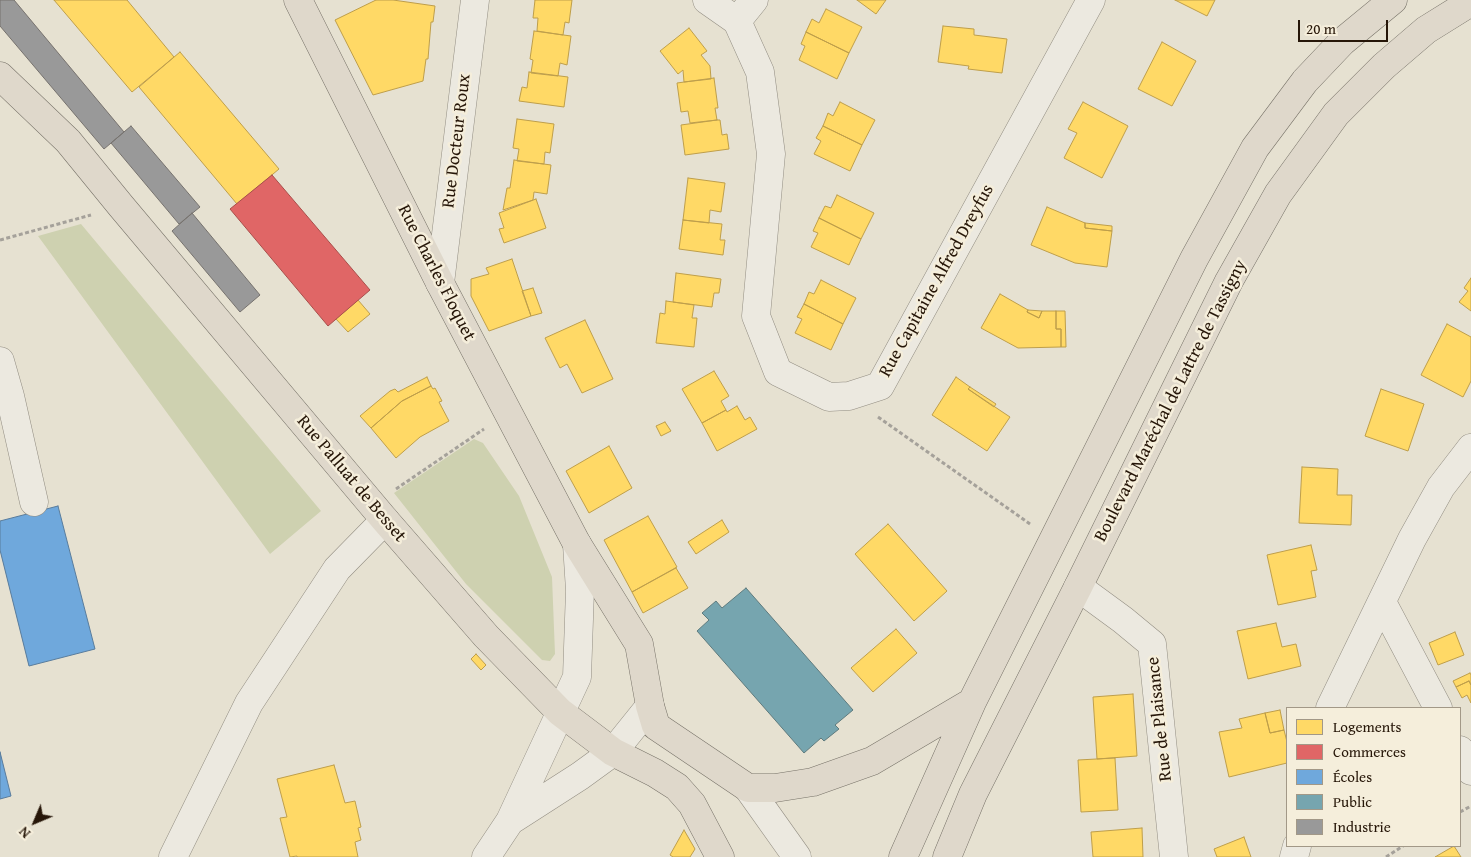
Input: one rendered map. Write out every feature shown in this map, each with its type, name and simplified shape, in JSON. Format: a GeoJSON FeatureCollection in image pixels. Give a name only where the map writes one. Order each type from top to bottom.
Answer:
{"type":"FeatureCollection","features":[{"type":"Feature","properties":{"kind":"main road","name":"Rue Charles Floquet"},"geometry":{"type":"LineString","coordinates":[[298,0],[440,283],[577,544],[640,644],[650,706],[656,726],[748,788]]}},
{"type":"Feature","properties":{"kind":"main road"},"geometry":{"type":"LineString","coordinates":[[903,857],[972,702],[1194,259],[1255,148],[1305,81],[1342,42],[1393,0]]}},
{"type":"Feature","properties":{"kind":"main road","name":"Boulevard Maréchal de Lattre de Tassigny"},"geometry":{"type":"LineString","coordinates":[[947,857],[973,794],[1229,281],[1278,194],[1336,114],[1384,66],[1426,30],[1471,2]]}},
{"type":"Feature","properties":{"kind":"main road","name":"Rue Palluat de Besset"},"geometry":{"type":"LineString","coordinates":[[0,76],[68,141],[127,214],[486,636],[560,712],[613,752],[655,773],[677,787],[692,804],[720,857]]}},
{"type":"Feature","properties":{"kind":"main road"},"geometry":{"type":"LineString","coordinates":[[748,788],[775,788],[813,782],[872,761],[972,702]]}},
{"type":"Feature","properties":{"kind":"street","name":"Rue Docteur Roux"},"geometry":{"type":"LineString","coordinates":[[440,283],[475,0]]}},
{"type":"Feature","properties":{"kind":"street"},"geometry":{"type":"LineString","coordinates":[[707,0],[737,21],[754,0]]}},
{"type":"Feature","properties":{"kind":"street","name":"Rue Capitaine Alfred Dreyfus"},"geometry":{"type":"LineString","coordinates":[[737,21],[760,72],[771,154],[756,316],[778,372],[829,397],[849,396],[880,386],[1091,0]]}},
{"type":"Feature","properties":{"kind":"street"},"geometry":{"type":"LineString","coordinates":[[0,361],[10,396],[34,502]]}},
{"type":"Feature","properties":{"kind":"street"},"geometry":{"type":"LineString","coordinates":[[1330,707],[1412,538],[1441,487],[1471,448]]}},
{"type":"Feature","properties":{"kind":"street"},"geometry":{"type":"LineString","coordinates":[[173,857],[249,703],[337,569],[379,512]]}},
{"type":"Feature","properties":{"kind":"street","name":"Rue Charles Floquet"},"geometry":{"type":"LineString","coordinates":[[492,854],[510,821],[577,677],[580,590],[577,544]]}},
{"type":"Feature","properties":{"kind":"street","name":"Rue de Plaisance"},"geometry":{"type":"LineString","coordinates":[[1078,586],[1152,644],[1174,857]]}},
{"type":"Feature","properties":{"kind":"street"},"geometry":{"type":"LineString","coordinates":[[1382,602],[1437,707]]}},
{"type":"Feature","properties":{"kind":"street"},"geometry":{"type":"LineString","coordinates":[[510,821],[580,776],[613,752],[650,706]]}},
{"type":"Feature","properties":{"kind":"street"},"geometry":{"type":"LineString","coordinates":[[1461,752],[1471,771]]}},
{"type":"Feature","properties":{"kind":"street"},"geometry":{"type":"LineString","coordinates":[[748,788],[797,857]]}},
{"type":"Feature","properties":{"kind":"path"},"geometry":{"type":"LineString","coordinates":[[0,240],[76,220]]}},
{"type":"Feature","properties":{"kind":"path"},"geometry":{"type":"LineString","coordinates":[[849,396],[1053,540]]}},
{"type":"Feature","properties":{"kind":"path"},"geometry":{"type":"LineString","coordinates":[[379,512],[484,429]]}},
{"type":"Feature","properties":{"kind":"path"},"geometry":{"type":"LineString","coordinates":[[1386,857],[1401,847]]}},
{"type":"Feature","properties":{"kind":"green space"},"geometry":{"type":"Polygon","coordinates":[[[81,224],[321,511],[270,554],[38,236],[81,224]]]}},
{"type":"Feature","properties":{"kind":"green space"},"geometry":{"type":"Polygon","coordinates":[[[474,439],[483,443],[519,496],[552,577],[555,654],[550,661],[542,660],[466,584],[394,493],[474,439]]]}},
{"type":"Feature","properties":{"kind":"building: Logements"},"geometry":{"type":"Polygon","coordinates":[[[54,0],[127,0],[174,57],[132,92],[54,0]]]}},
{"type":"Feature","properties":{"kind":"building: Logements"},"geometry":{"type":"Polygon","coordinates":[[[376,0],[393,0],[435,6],[423,81],[373,95],[335,20],[376,0]]]}},
{"type":"Feature","properties":{"kind":"building: Logements"},"geometry":{"type":"Polygon","coordinates":[[[535,0],[572,0],[569,23],[565,22],[563,35],[537,31],[538,18],[533,18],[535,0]]]}},
{"type":"Feature","properties":{"kind":"building: Logements"},"geometry":{"type":"Polygon","coordinates":[[[857,0],[886,0],[876,14],[857,0]]]}},
{"type":"Feature","properties":{"kind":"building: Logements"},"geometry":{"type":"Polygon","coordinates":[[[1175,0],[1215,0],[1207,16],[1175,0]]]}},
{"type":"Feature","properties":{"kind":"building: Logements"},"geometry":{"type":"Polygon","coordinates":[[[826,9],[862,27],[849,53],[806,32],[812,19],[819,23],[826,9]]]}},
{"type":"Feature","properties":{"kind":"building: Logements"},"geometry":{"type":"Polygon","coordinates":[[[943,26],[974,29],[974,35],[1007,39],[1002,73],[968,69],[969,66],[938,62],[943,26]]]}},
{"type":"Feature","properties":{"kind":"building: Logements"},"geometry":{"type":"Polygon","coordinates":[[[689,28],[707,51],[701,55],[710,66],[711,79],[684,82],[683,70],[678,74],[660,51],[689,28]]]}},
{"type":"Feature","properties":{"kind":"building: Logements"},"geometry":{"type":"Polygon","coordinates":[[[534,31],[571,36],[567,65],[560,63],[558,76],[531,73],[533,60],[530,59],[534,31]]]}},
{"type":"Feature","properties":{"kind":"building: Logements"},"geometry":{"type":"Polygon","coordinates":[[[806,32],[849,53],[837,79],[799,60],[805,46],[801,44],[806,32]]]}},
{"type":"Feature","properties":{"kind":"building: Logements"},"geometry":{"type":"Polygon","coordinates":[[[1162,42],[1196,61],[1172,106],[1138,89],[1162,42]]]}},
{"type":"Feature","properties":{"kind":"building: Logements"},"geometry":{"type":"Polygon","coordinates":[[[180,52],[279,169],[237,204],[139,87],[180,52]]]}},
{"type":"Feature","properties":{"kind":"building: Logements"},"geometry":{"type":"Polygon","coordinates":[[[529,72],[568,77],[564,107],[519,101],[522,87],[527,88],[529,72]]]}},
{"type":"Feature","properties":{"kind":"building: Logements"},"geometry":{"type":"Polygon","coordinates":[[[714,78],[718,108],[715,108],[717,120],[690,123],[688,111],[681,112],[677,83],[714,78]]]}},
{"type":"Feature","properties":{"kind":"building: Logements"},"geometry":{"type":"Polygon","coordinates":[[[840,102],[875,120],[862,145],[823,126],[828,113],[833,116],[840,102]]]}},
{"type":"Feature","properties":{"kind":"building: Logements"},"geometry":{"type":"Polygon","coordinates":[[[1083,102],[1128,126],[1102,178],[1064,158],[1077,133],[1068,129],[1083,102]]]}},
{"type":"Feature","properties":{"kind":"building: Logements"},"geometry":{"type":"Polygon","coordinates":[[[517,119],[554,124],[550,153],[545,152],[544,164],[517,161],[519,149],[513,148],[517,119]]]}},
{"type":"Feature","properties":{"kind":"building: Logements"},"geometry":{"type":"Polygon","coordinates":[[[720,120],[722,135],[727,134],[729,149],[685,155],[681,125],[720,120]]]}},
{"type":"Feature","properties":{"kind":"building: Logements"},"geometry":{"type":"Polygon","coordinates":[[[823,126],[862,145],[850,171],[814,154],[821,141],[816,138],[823,126]]]}},
{"type":"Feature","properties":{"kind":"building: Logements"},"geometry":{"type":"Polygon","coordinates":[[[514,160],[551,165],[547,194],[534,192],[533,200],[503,210],[507,188],[510,188],[514,160]]]}},
{"type":"Feature","properties":{"kind":"building: Logements"},"geometry":{"type":"Polygon","coordinates":[[[688,178],[725,183],[721,212],[710,210],[709,223],[683,220],[688,178]]]}},
{"type":"Feature","properties":{"kind":"building: Logements"},"geometry":{"type":"Polygon","coordinates":[[[837,195],[874,213],[861,239],[819,218],[825,206],[831,208],[837,195]]]}},
{"type":"Feature","properties":{"kind":"building: Logements"},"geometry":{"type":"Polygon","coordinates":[[[536,199],[546,228],[504,243],[499,229],[504,228],[499,213],[536,199]]]}},
{"type":"Feature","properties":{"kind":"building: Logements"},"geometry":{"type":"Polygon","coordinates":[[[1047,207],[1085,223],[1085,228],[1112,231],[1107,267],[1075,263],[1031,245],[1047,207]]]}},
{"type":"Feature","properties":{"kind":"building: Logements"},"geometry":{"type":"Polygon","coordinates":[[[819,218],[861,239],[849,265],[811,247],[818,233],[813,231],[819,218]]]}},
{"type":"Feature","properties":{"kind":"building: Logements"},"geometry":{"type":"Polygon","coordinates":[[[683,220],[722,224],[720,240],[725,240],[723,255],[679,249],[683,220]]]}},
{"type":"Feature","properties":{"kind":"building: Logements"},"geometry":{"type":"Polygon","coordinates":[[[1085,223],[1112,226],[1112,231],[1085,228],[1085,223]]]}},
{"type":"Feature","properties":{"kind":"building: Logements"},"geometry":{"type":"Polygon","coordinates":[[[512,259],[531,316],[489,331],[471,296],[471,279],[489,274],[486,268],[512,259]]]}},
{"type":"Feature","properties":{"kind":"building: Logements"},"geometry":{"type":"Polygon","coordinates":[[[676,273],[721,279],[719,293],[714,293],[712,307],[673,302],[676,273]]]}},
{"type":"Feature","properties":{"kind":"building: Logements"},"geometry":{"type":"Polygon","coordinates":[[[1471,278],[1471,311],[1459,302],[1468,291],[1464,288],[1471,278]]]}},
{"type":"Feature","properties":{"kind":"building: Logements"},"geometry":{"type":"Polygon","coordinates":[[[821,280],[856,298],[843,324],[804,304],[809,292],[814,294],[821,280]]]}},
{"type":"Feature","properties":{"kind":"building: Logements"},"geometry":{"type":"Polygon","coordinates":[[[533,288],[542,313],[531,316],[522,291],[533,288]]]}},
{"type":"Feature","properties":{"kind":"building: Logements"},"geometry":{"type":"Polygon","coordinates":[[[1000,294],[1039,318],[1042,311],[1056,311],[1056,329],[1061,329],[1061,347],[1018,348],[981,328],[1000,294]]]}},
{"type":"Feature","properties":{"kind":"building: Logements"},"geometry":{"type":"Polygon","coordinates":[[[358,300],[370,314],[348,332],[336,319],[358,300]]]}},
{"type":"Feature","properties":{"kind":"building: Logements"},"geometry":{"type":"Polygon","coordinates":[[[666,301],[694,305],[692,318],[697,318],[694,347],[656,343],[660,313],[665,314],[666,301]]]}},
{"type":"Feature","properties":{"kind":"building: Logements"},"geometry":{"type":"Polygon","coordinates":[[[804,304],[843,324],[831,350],[795,333],[802,319],[797,317],[804,304]]]}},
{"type":"Feature","properties":{"kind":"building: Logements"},"geometry":{"type":"Polygon","coordinates":[[[1028,310],[1042,311],[1039,318],[1027,312],[1028,310]]]}},
{"type":"Feature","properties":{"kind":"building: Logements"},"geometry":{"type":"Polygon","coordinates":[[[1056,311],[1065,311],[1066,347],[1061,347],[1061,329],[1056,329],[1056,311]]]}},
{"type":"Feature","properties":{"kind":"building: Logements"},"geometry":{"type":"Polygon","coordinates":[[[585,320],[613,379],[582,393],[567,364],[560,368],[545,338],[585,320]]]}},
{"type":"Feature","properties":{"kind":"building: Logements"},"geometry":{"type":"Polygon","coordinates":[[[1447,324],[1471,337],[1471,381],[1463,397],[1421,375],[1447,324]]]}},
{"type":"Feature","properties":{"kind":"building: Logements"},"geometry":{"type":"Polygon","coordinates":[[[714,371],[729,396],[721,401],[726,410],[702,423],[682,389],[714,371]]]}},
{"type":"Feature","properties":{"kind":"building: Logements"},"geometry":{"type":"Polygon","coordinates":[[[427,377],[431,386],[402,401],[371,428],[360,416],[390,391],[395,389],[398,392],[427,377]]]}},
{"type":"Feature","properties":{"kind":"building: Logements"},"geometry":{"type":"Polygon","coordinates":[[[956,377],[970,387],[968,389],[1010,417],[987,451],[932,415],[956,377]]]}},
{"type":"Feature","properties":{"kind":"building: Logements"},"geometry":{"type":"Polygon","coordinates":[[[431,386],[433,389],[435,388],[442,401],[439,402],[449,421],[420,437],[396,458],[371,428],[402,401],[431,386]]]}},
{"type":"Feature","properties":{"kind":"building: Logements"},"geometry":{"type":"Polygon","coordinates":[[[970,387],[996,404],[994,407],[968,389],[970,387]]]}},
{"type":"Feature","properties":{"kind":"building: Logements"},"geometry":{"type":"Polygon","coordinates":[[[1381,389],[1424,404],[1408,451],[1365,436],[1381,389]]]}},
{"type":"Feature","properties":{"kind":"building: Logements"},"geometry":{"type":"Polygon","coordinates":[[[737,406],[745,420],[750,417],[757,429],[717,451],[702,423],[737,406]]]}},
{"type":"Feature","properties":{"kind":"building: Logements"},"geometry":{"type":"Polygon","coordinates":[[[665,422],[671,431],[661,436],[656,426],[665,422]]]}},
{"type":"Feature","properties":{"kind":"building: Logements"},"geometry":{"type":"Polygon","coordinates":[[[609,446],[632,488],[589,513],[566,471],[609,446]]]}},
{"type":"Feature","properties":{"kind":"building: Logements"},"geometry":{"type":"Polygon","coordinates":[[[1302,467],[1338,469],[1337,495],[1352,495],[1351,525],[1299,523],[1302,467]]]}},
{"type":"Feature","properties":{"kind":"building: Logements"},"geometry":{"type":"Polygon","coordinates":[[[648,516],[677,567],[632,592],[604,540],[648,516]]]}},
{"type":"Feature","properties":{"kind":"building: Logements"},"geometry":{"type":"Polygon","coordinates":[[[722,520],[729,532],[696,554],[688,542],[722,520]]]}},
{"type":"Feature","properties":{"kind":"building: Logements"},"geometry":{"type":"Polygon","coordinates":[[[888,524],[947,591],[914,621],[855,554],[888,524]]]}},
{"type":"Feature","properties":{"kind":"building: Logements"},"geometry":{"type":"Polygon","coordinates":[[[1311,545],[1317,570],[1311,571],[1316,597],[1278,605],[1267,555],[1311,545]]]}},
{"type":"Feature","properties":{"kind":"building: Logements"},"geometry":{"type":"Polygon","coordinates":[[[676,568],[688,588],[643,613],[632,592],[676,568]]]}},
{"type":"Feature","properties":{"kind":"building: Logements"},"geometry":{"type":"Polygon","coordinates":[[[1276,623],[1282,647],[1296,644],[1301,666],[1248,679],[1237,631],[1276,623]]]}},
{"type":"Feature","properties":{"kind":"building: Logements"},"geometry":{"type":"Polygon","coordinates":[[[896,629],[917,653],[873,692],[851,668],[896,629]]]}},
{"type":"Feature","properties":{"kind":"building: Logements"},"geometry":{"type":"Polygon","coordinates":[[[1455,632],[1464,655],[1438,665],[1429,643],[1455,632]]]}},
{"type":"Feature","properties":{"kind":"building: Logements"},"geometry":{"type":"Polygon","coordinates":[[[476,654],[486,665],[481,670],[471,659],[476,654]]]}},
{"type":"Feature","properties":{"kind":"building: Logements"},"geometry":{"type":"Polygon","coordinates":[[[1470,673],[1471,685],[1469,681],[1456,687],[1453,681],[1470,673]]]}},
{"type":"Feature","properties":{"kind":"building: Logements"},"geometry":{"type":"Polygon","coordinates":[[[1469,681],[1471,685],[1471,703],[1467,695],[1462,698],[1456,687],[1469,681]]]}},
{"type":"Feature","properties":{"kind":"building: Logements"},"geometry":{"type":"Polygon","coordinates":[[[1133,694],[1137,756],[1097,759],[1093,697],[1133,694]]]}},
{"type":"Feature","properties":{"kind":"building: Logements"},"geometry":{"type":"Polygon","coordinates":[[[1280,710],[1284,730],[1270,733],[1265,713],[1280,710]]]}},
{"type":"Feature","properties":{"kind":"building: Logements"},"geometry":{"type":"Polygon","coordinates":[[[1265,713],[1270,733],[1284,730],[1286,738],[1286,763],[1229,777],[1219,732],[1242,728],[1239,719],[1265,713]]]}},
{"type":"Feature","properties":{"kind":"building: Logements"},"geometry":{"type":"Polygon","coordinates":[[[1115,758],[1118,810],[1081,812],[1078,760],[1115,758]]]}},
{"type":"Feature","properties":{"kind":"building: Logements"},"geometry":{"type":"Polygon","coordinates":[[[334,765],[345,803],[355,801],[361,827],[358,828],[361,840],[355,842],[358,857],[290,857],[280,818],[287,817],[277,779],[334,765]]]}},
{"type":"Feature","properties":{"kind":"building: Logements"},"geometry":{"type":"Polygon","coordinates":[[[1142,828],[1143,857],[1093,857],[1091,832],[1142,828]]]}},
{"type":"Feature","properties":{"kind":"building: Logements"},"geometry":{"type":"Polygon","coordinates":[[[684,830],[695,849],[690,857],[673,857],[670,855],[684,830]]]}},
{"type":"Feature","properties":{"kind":"building: Logements"},"geometry":{"type":"Polygon","coordinates":[[[1244,837],[1251,857],[1217,857],[1214,849],[1244,837]]]}},
{"type":"Feature","properties":{"kind":"building: Logements"},"geometry":{"type":"Polygon","coordinates":[[[1455,847],[1461,857],[1435,857],[1455,847]]]}},
{"type":"Feature","properties":{"kind":"building: Commerces"},"geometry":{"type":"Polygon","coordinates":[[[272,175],[370,290],[328,326],[230,209],[272,175]]]}},
{"type":"Feature","properties":{"kind":"building: Écoles"},"geometry":{"type":"Polygon","coordinates":[[[58,506],[95,649],[29,666],[0,550],[0,521],[58,506]]]}},
{"type":"Feature","properties":{"kind":"building: Écoles"},"geometry":{"type":"Polygon","coordinates":[[[0,752],[11,796],[0,799],[0,752]]]}},
{"type":"Feature","properties":{"kind":"building: Public"},"geometry":{"type":"Polygon","coordinates":[[[746,588],[853,710],[835,725],[839,729],[824,741],[821,738],[804,753],[697,631],[709,620],[702,613],[716,601],[722,608],[746,588]]]}},
{"type":"Feature","properties":{"kind":"building: Industrie"},"geometry":{"type":"Polygon","coordinates":[[[0,0],[14,0],[124,132],[104,149],[0,26],[0,0]]]}},
{"type":"Feature","properties":{"kind":"building: Industrie"},"geometry":{"type":"Polygon","coordinates":[[[131,126],[200,207],[179,224],[111,143],[131,126]]]}},
{"type":"Feature","properties":{"kind":"building: Industrie"},"geometry":{"type":"Polygon","coordinates":[[[192,213],[260,295],[240,312],[172,231],[192,213]]]}}]}
